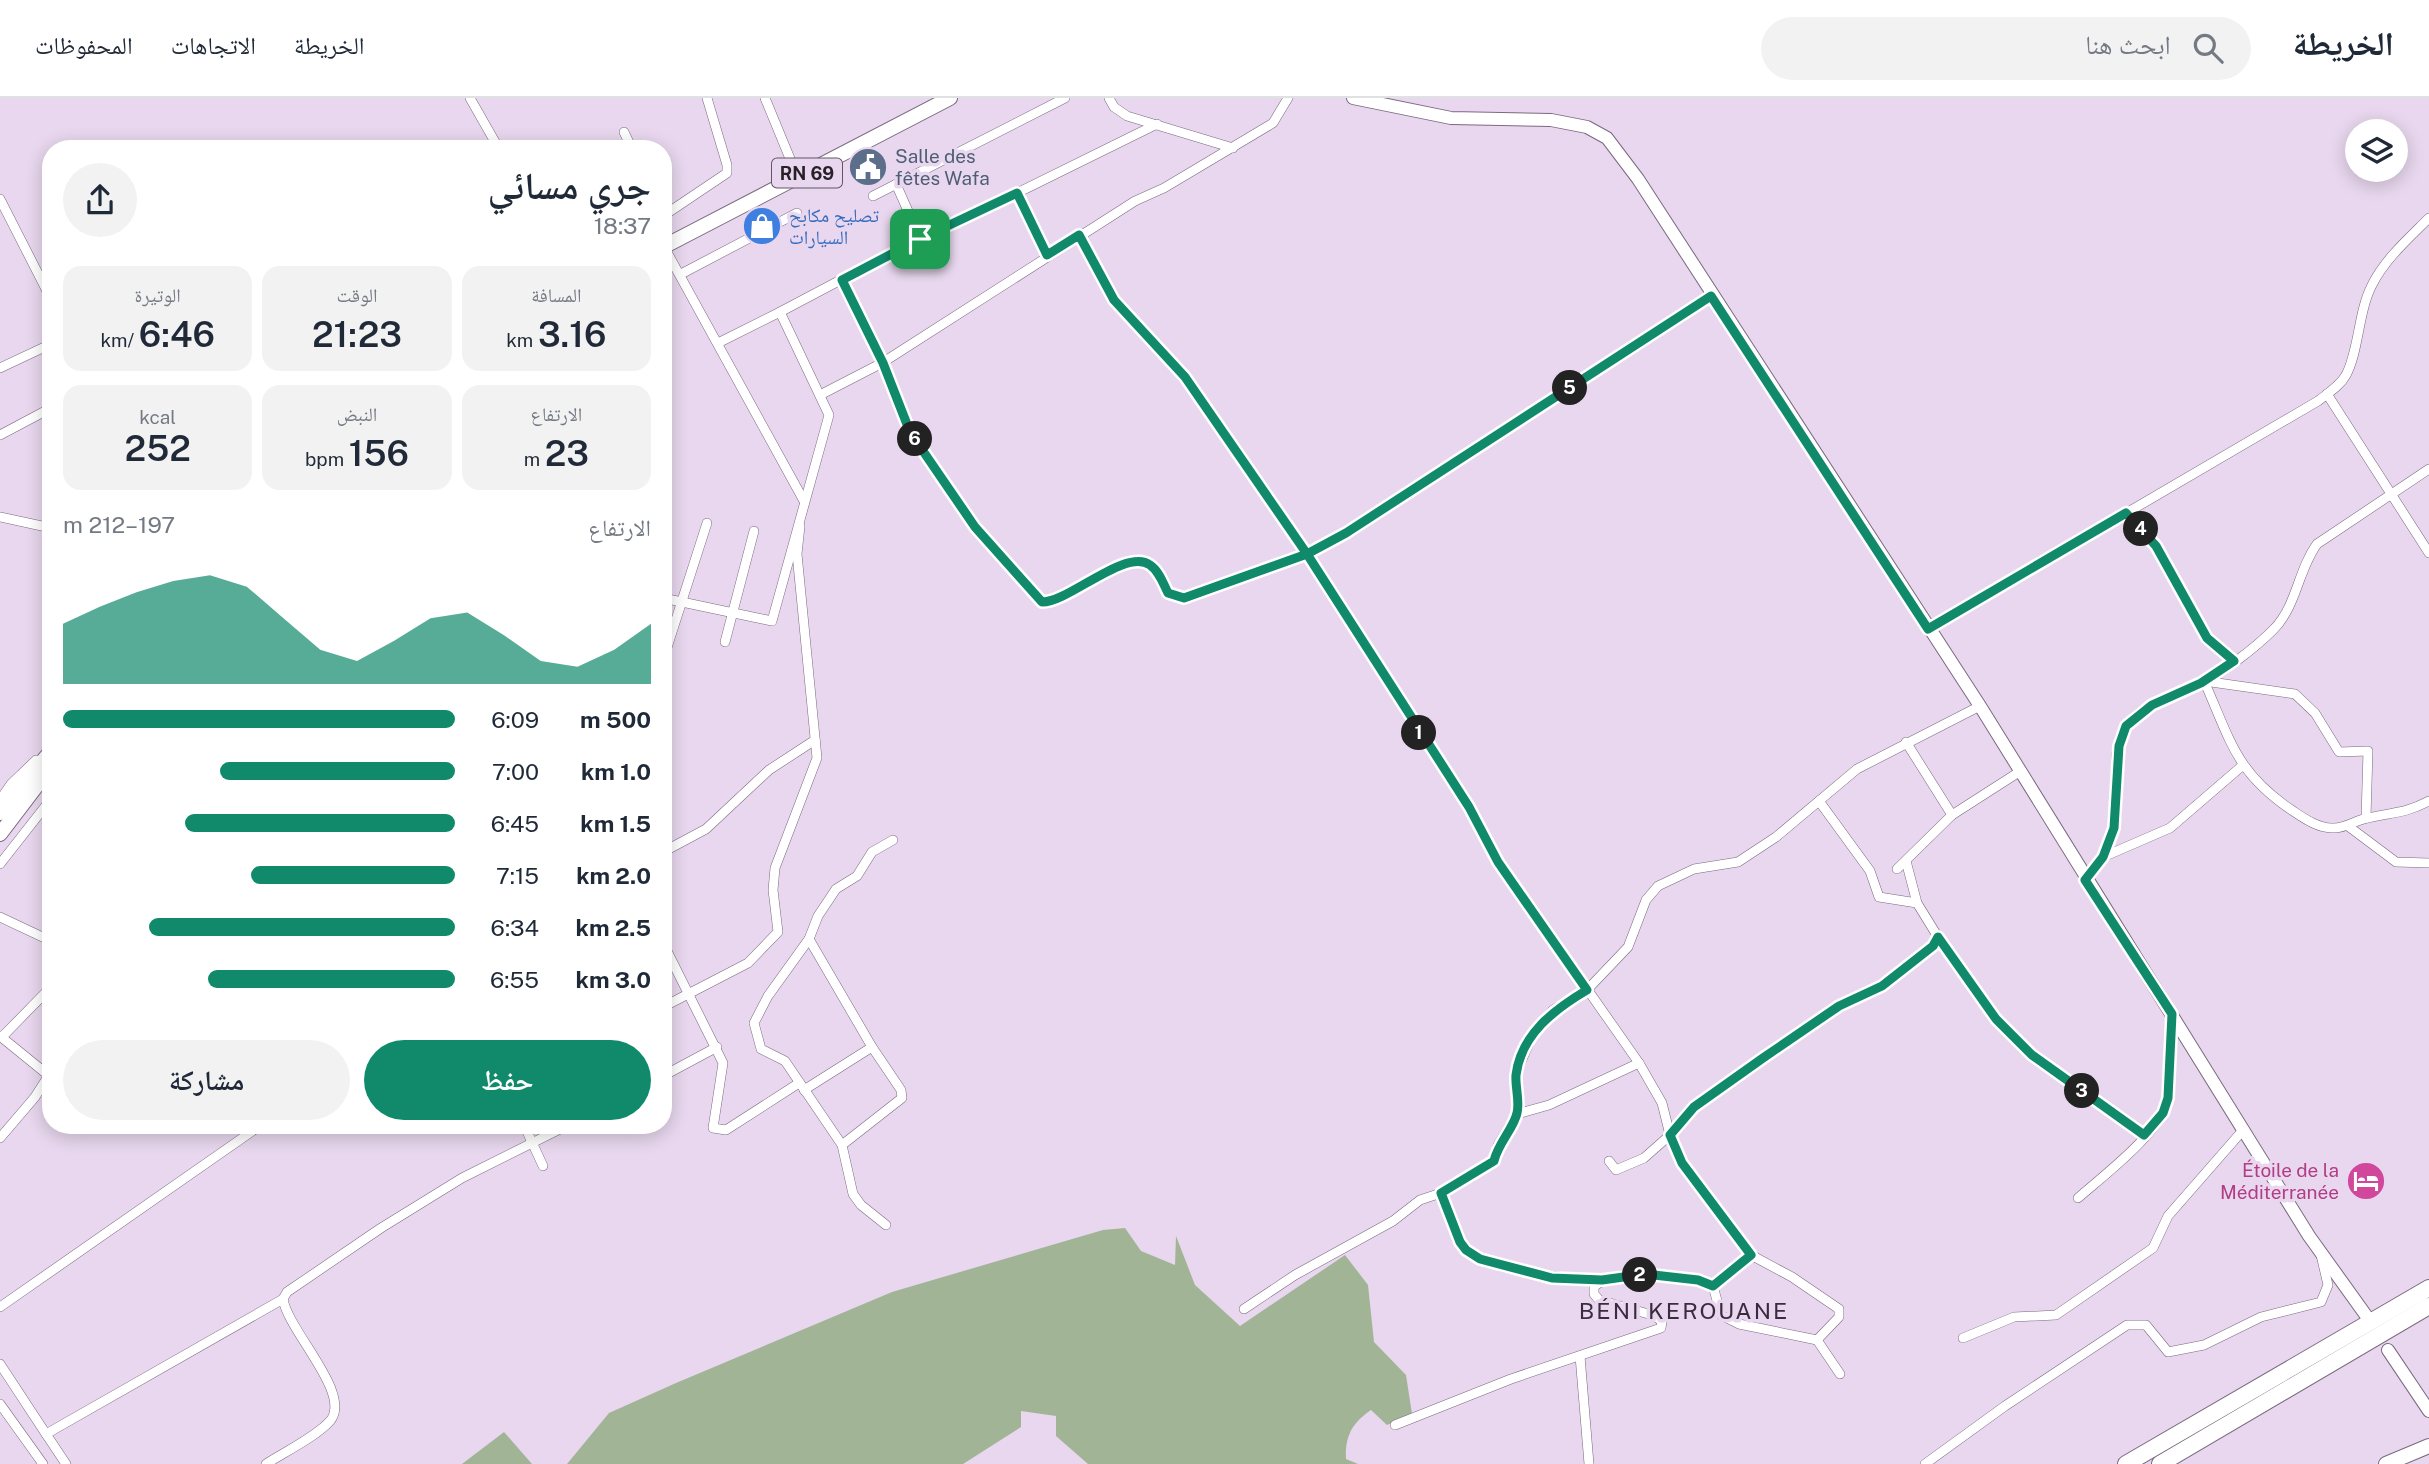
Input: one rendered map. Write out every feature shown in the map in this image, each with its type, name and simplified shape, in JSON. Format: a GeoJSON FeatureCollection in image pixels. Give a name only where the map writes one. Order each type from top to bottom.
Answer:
{"type":"FeatureCollection","features":[{"type":"Feature","properties":{"kind":"highway"},"geometry":{"type":"LineString","coordinates":[[2126,1464],[2429,1288]]}},
{"type":"Feature","properties":{"kind":"highway"},"geometry":{"type":"LineString","coordinates":[[2160,1464],[2429,1306]]}},
{"type":"Feature","properties":{"kind":"main road","name":"RN 69"},"geometry":{"type":"LineString","coordinates":[[672,242],[931,98]]}},
{"type":"Feature","properties":{"kind":"main road","name":"RN 69"},"geometry":{"type":"LineString","coordinates":[[672,231],[950,98]]}},
{"type":"Feature","properties":{"kind":"main road"},"geometry":{"type":"LineString","coordinates":[[1353,98],[1451,118],[1551,120],[1587,127],[1607,138],[1638,179],[1711,296],[1980,706],[2085,880],[2321,1253],[2370,1321]]}},
{"type":"Feature","properties":{"kind":"main road"},"geometry":{"type":"LineString","coordinates":[[0,813],[42,760]]}},
{"type":"Feature","properties":{"kind":"main road"},"geometry":{"type":"LineString","coordinates":[[0,834],[42,779]]}},
{"type":"Feature","properties":{"kind":"main road"},"geometry":{"type":"LineString","coordinates":[[2388,1350],[2429,1411]]}},
{"type":"Feature","properties":{"kind":"main road"},"geometry":{"type":"LineString","coordinates":[[2386,1464],[2426,1446]]}},
{"type":"Feature","properties":{"kind":"street"},"geometry":{"type":"LineString","coordinates":[[470,98],[494,140]]}},
{"type":"Feature","properties":{"kind":"street"},"geometry":{"type":"LineString","coordinates":[[672,207],[727,173],[707,98]]}},
{"type":"Feature","properties":{"kind":"street"},"geometry":{"type":"LineString","coordinates":[[765,98],[796,173]]}},
{"type":"Feature","properties":{"kind":"street"},"geometry":{"type":"LineString","coordinates":[[873,195],[1065,98]]}},
{"type":"Feature","properties":{"kind":"street"},"geometry":{"type":"LineString","coordinates":[[1109,98],[1114,107],[1127,116],[1233,148]]}},
{"type":"Feature","properties":{"kind":"street"},"geometry":{"type":"LineString","coordinates":[[820,395],[883,363],[1079,235],[1273,123],[1288,98]]}},
{"type":"Feature","properties":{"kind":"street"},"geometry":{"type":"LineString","coordinates":[[718,343],[920,239],[1157,124]]}},
{"type":"Feature","properties":{"kind":"street"},"geometry":{"type":"LineString","coordinates":[[624,132],[628,140]]}},
{"type":"Feature","properties":{"kind":"street"},"geometry":{"type":"LineString","coordinates":[[896,184],[920,239]]}},
{"type":"Feature","properties":{"kind":"street"},"geometry":{"type":"LineString","coordinates":[[1017,193],[1047,255]]}},
{"type":"Feature","properties":{"kind":"street"},"geometry":{"type":"LineString","coordinates":[[0,199],[42,281]]}},
{"type":"Feature","properties":{"kind":"street"},"geometry":{"type":"LineString","coordinates":[[681,274],[797,213]]}},
{"type":"Feature","properties":{"kind":"street"},"geometry":{"type":"LineString","coordinates":[[1928,629],[2327,394],[2347,374],[2359,320],[2372,285],[2393,253],[2429,218]]}},
{"type":"Feature","properties":{"kind":"street"},"geometry":{"type":"LineString","coordinates":[[1079,235],[1114,300],[1185,377],[1307,554],[1469,807],[1498,862],[1639,1063],[1662,1103],[1670,1135],[1682,1163],[1751,1255],[1792,1277],[1839,1309],[1839,1317],[1817,1340]]}},
{"type":"Feature","properties":{"kind":"street"},"geometry":{"type":"LineString","coordinates":[[672,259],[804,501]]}},
{"type":"Feature","properties":{"kind":"street"},"geometry":{"type":"LineString","coordinates":[[842,280],[883,363],[910,432],[975,527],[1042,602],[1072,591],[1107,570],[1142,562],[1148,562],[1156,570],[1168,593],[1184,598],[1307,554],[1346,533],[1711,296]]}},
{"type":"Feature","properties":{"kind":"street"},"geometry":{"type":"LineString","coordinates":[[672,601],[772,621],[829,415],[780,312]]}},
{"type":"Feature","properties":{"kind":"street"},"geometry":{"type":"LineString","coordinates":[[0,368],[42,348]]}},
{"type":"Feature","properties":{"kind":"street"},"geometry":{"type":"LineString","coordinates":[[2327,394],[2429,553]]}},
{"type":"Feature","properties":{"kind":"street"},"geometry":{"type":"LineString","coordinates":[[0,435],[42,413]]}},
{"type":"Feature","properties":{"kind":"street"},"geometry":{"type":"LineString","coordinates":[[2085,880],[2103,857],[2114,828],[2119,746],[2126,726],[2152,705],[2204,681],[2275,628],[2291,603],[2304,561],[2317,544],[2429,469]]}},
{"type":"Feature","properties":{"kind":"street"},"geometry":{"type":"LineString","coordinates":[[672,1003],[748,963],[778,932],[773,890],[775,868],[817,758],[797,554],[800,512]]}},
{"type":"Feature","properties":{"kind":"street"},"geometry":{"type":"LineString","coordinates":[[2126,513],[2156,546],[2207,638],[2234,661]]}},
{"type":"Feature","properties":{"kind":"street"},"geometry":{"type":"LineString","coordinates":[[0,517],[42,526]]}},
{"type":"Feature","properties":{"kind":"street"},"geometry":{"type":"LineString","coordinates":[[672,628],[707,523]]}},
{"type":"Feature","properties":{"kind":"street"},"geometry":{"type":"LineString","coordinates":[[725,642],[754,531]]}},
{"type":"Feature","properties":{"kind":"street"},"geometry":{"type":"LineString","coordinates":[[2204,681],[2242,766],[2282,804],[2304,819],[2321,826],[2348,826],[2366,818],[2390,816],[2429,800]]}},
{"type":"Feature","properties":{"kind":"street"},"geometry":{"type":"LineString","coordinates":[[2204,681],[2295,694],[2315,713],[2339,752],[2368,751],[2366,818]]}},
{"type":"Feature","properties":{"kind":"street"},"geometry":{"type":"LineString","coordinates":[[1244,1309],[1295,1275],[1393,1221],[1420,1200],[1441,1193],[1494,1161],[1498,1145],[1517,1114],[1516,1073],[1533,1034],[1553,1010],[1587,990],[1628,947],[1646,900],[1658,886],[1694,869],[1738,862],[1776,837],[1857,769],[1980,706]]}},
{"type":"Feature","properties":{"kind":"street"},"geometry":{"type":"LineString","coordinates":[[672,847],[706,829],[769,770],[815,740]]}},
{"type":"Feature","properties":{"kind":"street"},"geometry":{"type":"LineString","coordinates":[[1906,742],[1952,816]]}},
{"type":"Feature","properties":{"kind":"street"},"geometry":{"type":"LineString","coordinates":[[0,800],[11,784],[42,757]]}},
{"type":"Feature","properties":{"kind":"street"},"geometry":{"type":"LineString","coordinates":[[2103,857],[2170,828],[2242,766]]}},
{"type":"Feature","properties":{"kind":"street"},"geometry":{"type":"LineString","coordinates":[[1897,869],[1952,816],[2018,772]]}},
{"type":"Feature","properties":{"kind":"street"},"geometry":{"type":"LineString","coordinates":[[1819,801],[1870,871],[1879,897],[1917,903]]}},
{"type":"Feature","properties":{"kind":"street"},"geometry":{"type":"LineString","coordinates":[[0,864],[42,812]]}},
{"type":"Feature","properties":{"kind":"street"},"geometry":{"type":"LineString","coordinates":[[2348,826],[2396,862],[2429,863]]}},
{"type":"Feature","properties":{"kind":"street"},"geometry":{"type":"LineString","coordinates":[[886,1225],[861,1205],[853,1194],[842,1145],[785,1061],[761,1049],[754,1023],[768,996],[809,939],[818,916],[836,889],[857,876],[872,852],[893,840]]}},
{"type":"Feature","properties":{"kind":"street"},"geometry":{"type":"LineString","coordinates":[[1906,861],[1917,903],[1996,1019],[2032,1055],[2144,1135]]}},
{"type":"Feature","properties":{"kind":"street"},"geometry":{"type":"LineString","coordinates":[[1,919],[42,938]]}},
{"type":"Feature","properties":{"kind":"street"},"geometry":{"type":"LineString","coordinates":[[1609,1161],[1616,1170],[1644,1158],[1670,1135],[1694,1107],[1839,1006],[1882,986],[1933,946],[1938,937]]}},
{"type":"Feature","properties":{"kind":"street"},"geometry":{"type":"LineString","coordinates":[[809,939],[872,1047],[901,1090],[902,1098],[842,1145]]}},
{"type":"Feature","properties":{"kind":"street"},"geometry":{"type":"LineString","coordinates":[[672,960],[723,1063],[712,1119],[713,1128],[719,1131],[726,1130],[872,1047]]}},
{"type":"Feature","properties":{"kind":"street"},"geometry":{"type":"LineString","coordinates":[[42,996],[1,1036],[42,1068]]}},
{"type":"Feature","properties":{"kind":"street"},"geometry":{"type":"LineString","coordinates":[[2078,1198],[2140,1144],[2144,1135],[2163,1113],[2168,1098],[2172,1014]]}},
{"type":"Feature","properties":{"kind":"street"},"geometry":{"type":"LineString","coordinates":[[672,1071],[717,1047]]}},
{"type":"Feature","properties":{"kind":"street"},"geometry":{"type":"LineString","coordinates":[[1517,1114],[1549,1105],[1639,1063]]}},
{"type":"Feature","properties":{"kind":"street"},"geometry":{"type":"LineString","coordinates":[[0,1138],[42,1085]]}},
{"type":"Feature","properties":{"kind":"street"},"geometry":{"type":"LineString","coordinates":[[1963,1338],[2014,1317],[2056,1315],[2153,1248],[2168,1216],[2244,1129]]}},
{"type":"Feature","properties":{"kind":"street"},"geometry":{"type":"LineString","coordinates":[[0,1307],[248,1134]]}},
{"type":"Feature","properties":{"kind":"street"},"geometry":{"type":"LineString","coordinates":[[528,1134],[543,1166]]}},
{"type":"Feature","properties":{"kind":"street"},"geometry":{"type":"LineString","coordinates":[[46,1434],[283,1299],[287,1292],[381,1228],[462,1178],[551,1134]]}},
{"type":"Feature","properties":{"kind":"street"},"geometry":{"type":"LineString","coordinates":[[1441,1193],[1460,1242],[1466,1250],[1480,1259],[1552,1278],[1602,1280],[1645,1274],[1698,1280],[1713,1286]]}},
{"type":"Feature","properties":{"kind":"street"},"geometry":{"type":"LineString","coordinates":[[1925,1464],[2005,1406],[2127,1325],[2146,1325],[2168,1352],[2204,1345],[2261,1317],[2321,1302],[2328,1285],[2321,1253]]}},
{"type":"Feature","properties":{"kind":"street"},"geometry":{"type":"LineString","coordinates":[[1713,1286],[1751,1255]]}},
{"type":"Feature","properties":{"kind":"street"},"geometry":{"type":"LineString","coordinates":[[1395,1425],[1511,1379],[1661,1328],[1662,1321],[1653,1315],[1599,1300],[1594,1294],[1594,1287],[1602,1280]]}},
{"type":"Feature","properties":{"kind":"street"},"geometry":{"type":"LineString","coordinates":[[1713,1286],[1721,1315],[1739,1324],[1817,1340],[1840,1374]]}},
{"type":"Feature","properties":{"kind":"street"},"geometry":{"type":"LineString","coordinates":[[266,1464],[329,1421],[336,1410],[335,1393],[287,1315],[283,1299]]}},
{"type":"Feature","properties":{"kind":"street"},"geometry":{"type":"LineString","coordinates":[[1580,1356],[1589,1464]]}},
{"type":"Feature","properties":{"kind":"street"},"geometry":{"type":"LineString","coordinates":[[0,1364],[66,1464]]}},
{"type":"Feature","properties":{"kind":"street"},"geometry":{"type":"LineString","coordinates":[[0,1404],[39,1463]]}},
{"type":"Feature","properties":{"kind":"green space"},"geometry":{"type":"Polygon","coordinates":[[[1125,1228],[1141,1251],[1175,1265],[1176,1236],[1195,1285],[1240,1326],[1345,1255],[1368,1285],[1374,1342],[1406,1375],[1412,1414],[1387,1425],[1371,1410],[1359,1420],[1348,1437],[1346,1451],[1346,1459],[1358,1464],[1088,1464],[1056,1436],[1056,1416],[1021,1411],[1021,1427],[963,1464],[567,1464],[609,1413],[676,1383],[892,1292],[1103,1230],[1125,1228]]]}},
{"type":"Feature","properties":{"kind":"green space"},"geometry":{"type":"Polygon","coordinates":[[[504,1432],[532,1464],[462,1464],[504,1432]]]}},
{"type":"Feature","properties":{"kind":"place","name":"Salle des fêtes Wafa"},"geometry":{"type":"Point","coordinates":[868,167]}},
{"type":"Feature","properties":{"kind":"place","name":"تصليح مكابح السيارات"},"geometry":{"type":"Point","coordinates":[762,226]}},
{"type":"Feature","properties":{"kind":"place","name":"Étoile de la Méditerranée"},"geometry":{"type":"Point","coordinates":[2366,1181]}},
{"type":"Feature","properties":{"kind":"district","name":"BÉNI KEROUANE"},"geometry":{"type":"Point","coordinates":[1684,1310]}},
{"type":"Feature","properties":{"kind":"route"},"geometry":{"type":"LineString","coordinates":[[920,239],[842,280],[883,363],[910,432],[975,527],[1042,602],[1048,603],[1107,570],[1142,562],[1148,562],[1156,570],[1168,593],[1184,598],[1307,554],[1346,533],[1711,296],[1928,629],[2126,513],[2156,546],[2207,638],[2234,661],[2201,683],[2137,714],[2126,726],[2119,746],[2114,828],[2103,857],[2085,880],[2172,1014],[2168,1098],[2163,1113],[2144,1135],[2032,1055],[1996,1019],[1938,937],[1933,946],[1908,968],[1882,986],[1839,1006],[1694,1107],[1670,1135],[1682,1163],[1751,1255],[1713,1286],[1698,1280],[1645,1274],[1602,1280],[1552,1278],[1480,1259],[1466,1250],[1460,1242],[1450,1209],[1441,1193],[1494,1161],[1498,1145],[1517,1114],[1516,1073],[1533,1034],[1553,1010],[1587,990],[1498,862],[1469,807],[1307,554],[1185,377],[1114,300],[1079,235],[1047,255],[1017,193],[920,239]]}}]}
